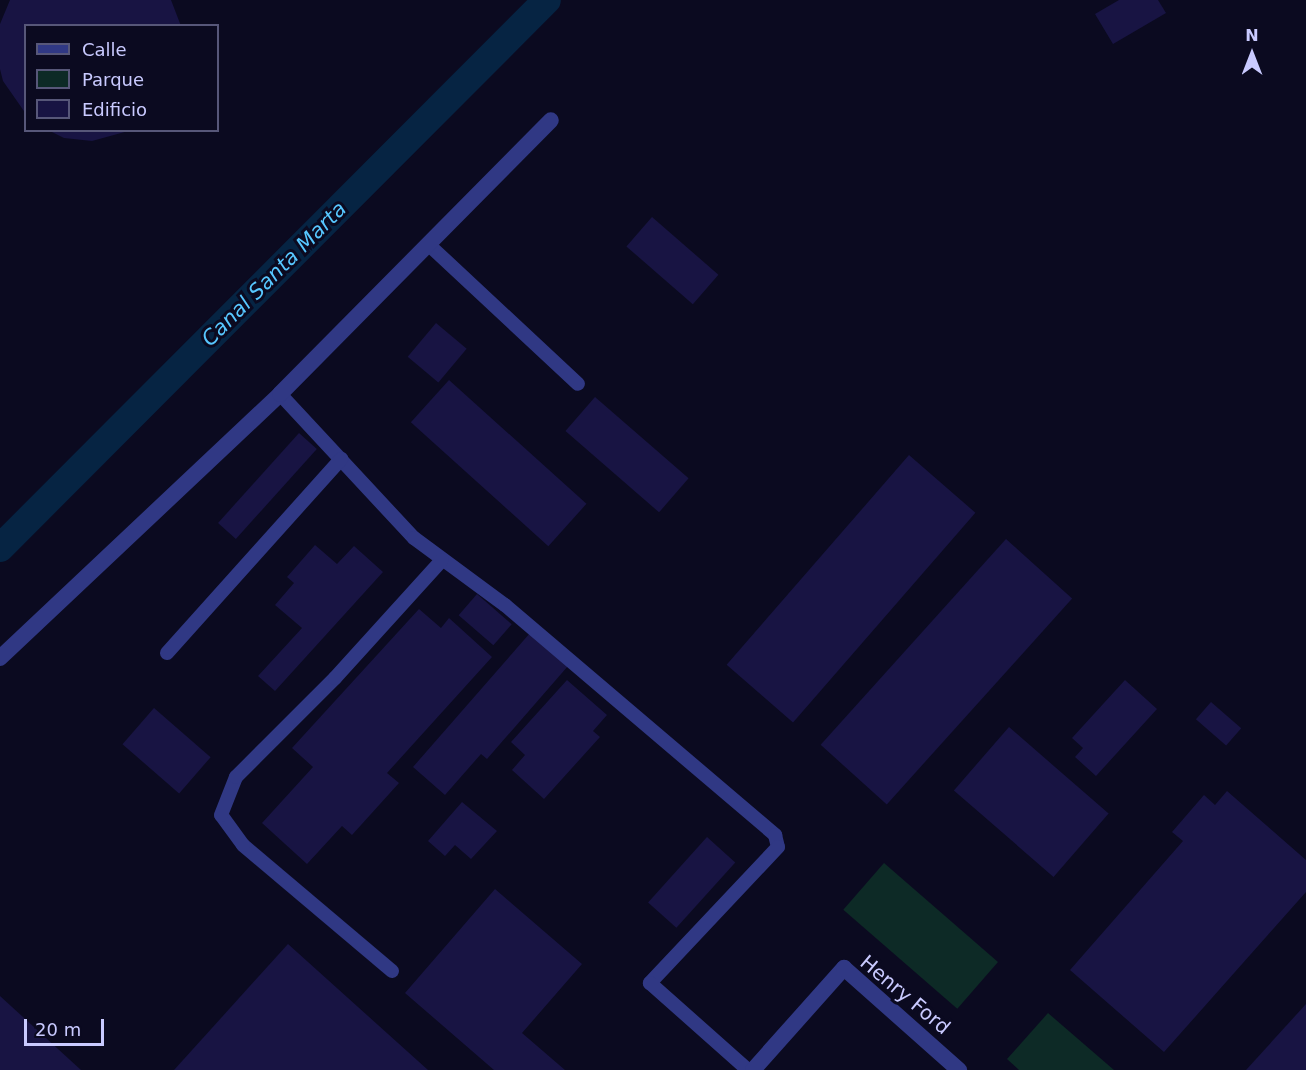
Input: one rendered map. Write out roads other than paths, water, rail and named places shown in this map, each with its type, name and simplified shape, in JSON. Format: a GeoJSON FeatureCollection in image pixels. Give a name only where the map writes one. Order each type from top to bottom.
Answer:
{"type":"FeatureCollection","features":[{"type":"Feature","properties":{"kind":"street"},"geometry":{"type":"LineString","coordinates":[[0,658],[280,394],[551,120]]}},
{"type":"Feature","properties":{"kind":"street","name":"Henry Ford"},"geometry":{"type":"LineString","coordinates":[[751,1070],[844,968],[959,1070]]}},
{"type":"Feature","properties":{"kind":"lane"},"geometry":{"type":"LineString","coordinates":[[428,244],[578,384]]}},
{"type":"Feature","properties":{"kind":"lane"},"geometry":{"type":"LineString","coordinates":[[280,394],[414,538],[442,561],[506,605],[775,835],[778,847],[650,983],[751,1070]]}},
{"type":"Feature","properties":{"kind":"lane"},"geometry":{"type":"LineString","coordinates":[[168,653],[341,459]]}},
{"type":"Feature","properties":{"kind":"lane"},"geometry":{"type":"LineString","coordinates":[[392,971],[243,845],[221,815],[236,777],[335,678],[442,561]]}},
{"type":"Feature","properties":{"kind":"waterway","name":"Canal Santa Marta"},"geometry":{"type":"LineString","coordinates":[[0,548],[547,0]]}}]}
